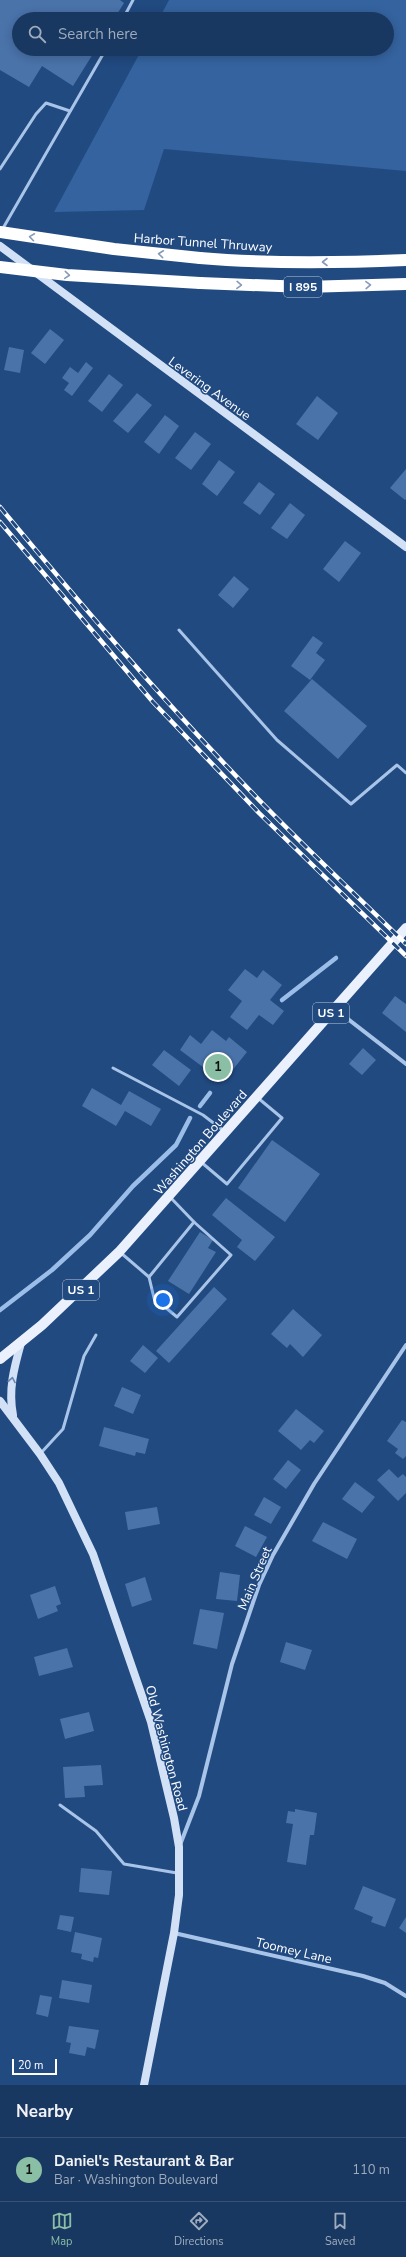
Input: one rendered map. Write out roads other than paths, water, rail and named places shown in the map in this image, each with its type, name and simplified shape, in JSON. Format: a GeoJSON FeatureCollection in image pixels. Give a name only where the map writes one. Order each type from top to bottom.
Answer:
{"type":"FeatureCollection","features":[{"type":"Feature","properties":{"kind":"highway","name":"Harbor Tunnel Thruway"},"geometry":{"type":"LineString","coordinates":[[0,233],[114,249],[200,258],[274,262],[406,260]]}},
{"type":"Feature","properties":{"kind":"highway","name":"I 895"},"geometry":{"type":"LineString","coordinates":[[0,267],[67,275],[200,283],[305,287],[406,284]]}},
{"type":"Feature","properties":{"kind":"main road","name":"Washington Boulevard"},"geometry":{"type":"LineString","coordinates":[[0,1359],[21,1343],[72,1298],[119,1252],[406,928]]}},
{"type":"Feature","properties":{"kind":"street","name":"Levering Avenue"},"geometry":{"type":"LineString","coordinates":[[0,246],[406,547]]}},
{"type":"Feature","properties":{"kind":"street"},"geometry":{"type":"LineString","coordinates":[[335,1009],[406,1064]]}},
{"type":"Feature","properties":{"kind":"street","name":"Old Washington Road"},"geometry":{"type":"LineString","coordinates":[[14,1418],[10,1401],[11,1383],[21,1343]]}},
{"type":"Feature","properties":{"kind":"street","name":"Main Street"},"geometry":{"type":"LineString","coordinates":[[179,1846],[199,1796],[232,1664],[259,1585],[273,1555],[314,1484],[406,1345]]}},
{"type":"Feature","properties":{"kind":"street","name":"Old Washington Road"},"geometry":{"type":"LineString","coordinates":[[0,1401],[40,1454],[59,1483],[80,1523],[108,1596],[151,1722],[179,1846],[179,1895],[174,1933],[144,2085]]}},
{"type":"Feature","properties":{"kind":"street","name":"Toomey Lane"},"geometry":{"type":"LineString","coordinates":[[174,1933],[363,1976],[385,1983],[406,1996]]}},
{"type":"Feature","properties":{"kind":"lane"},"geometry":{"type":"LineString","coordinates":[[127,12],[134,0]]}},
{"type":"Feature","properties":{"kind":"lane"},"geometry":{"type":"LineString","coordinates":[[0,233],[102,56]]}},
{"type":"Feature","properties":{"kind":"lane"},"geometry":{"type":"LineString","coordinates":[[0,169],[36,114],[46,103],[70,111]]}},
{"type":"Feature","properties":{"kind":"lane"},"geometry":{"type":"LineString","coordinates":[[179,630],[277,740],[351,804],[397,765],[406,773]]}},
{"type":"Feature","properties":{"kind":"lane"},"geometry":{"type":"LineString","coordinates":[[113,1068],[203,1115],[226,1132]]}},
{"type":"Feature","properties":{"kind":"lane"},"geometry":{"type":"LineString","coordinates":[[200,1162],[228,1184],[282,1118],[257,1097]]}},
{"type":"Feature","properties":{"kind":"lane"},"geometry":{"type":"LineString","coordinates":[[119,1252],[149,1277],[154,1298],[177,1317],[231,1254],[194,1222],[169,1197]]}},
{"type":"Feature","properties":{"kind":"lane"},"geometry":{"type":"LineString","coordinates":[[149,1277],[194,1222]]}},
{"type":"Feature","properties":{"kind":"lane"},"geometry":{"type":"LineString","coordinates":[[40,1454],[63,1429],[84,1356],[96,1335]]}},
{"type":"Feature","properties":{"kind":"lane"},"geometry":{"type":"LineString","coordinates":[[60,1805],[96,1831],[124,1864],[179,1874]]}},
{"type":"Feature","properties":{"kind":"waterway"},"geometry":{"type":"LineString","coordinates":[[282,1000],[336,958]]}},
{"type":"Feature","properties":{"kind":"waterway"},"geometry":{"type":"LineString","coordinates":[[200,1106],[210,1093]]}},
{"type":"Feature","properties":{"kind":"waterway"},"geometry":{"type":"LineString","coordinates":[[0,1310],[52,1270],[90,1235],[133,1186],[176,1145],[190,1118]]}},
{"type":"Feature","properties":{"kind":"railway"},"geometry":{"type":"LineString","coordinates":[[0,507],[64,584],[196,734],[282,824],[406,944]]}},
{"type":"Feature","properties":{"kind":"railway"},"geometry":{"type":"LineString","coordinates":[[0,522],[153,702],[259,813],[406,956]]}},
{"type":"Feature","properties":{"kind":"place","name":"Daniel's Restaurant & Bar"},"geometry":{"type":"Point","coordinates":[218,1067]}}]}
